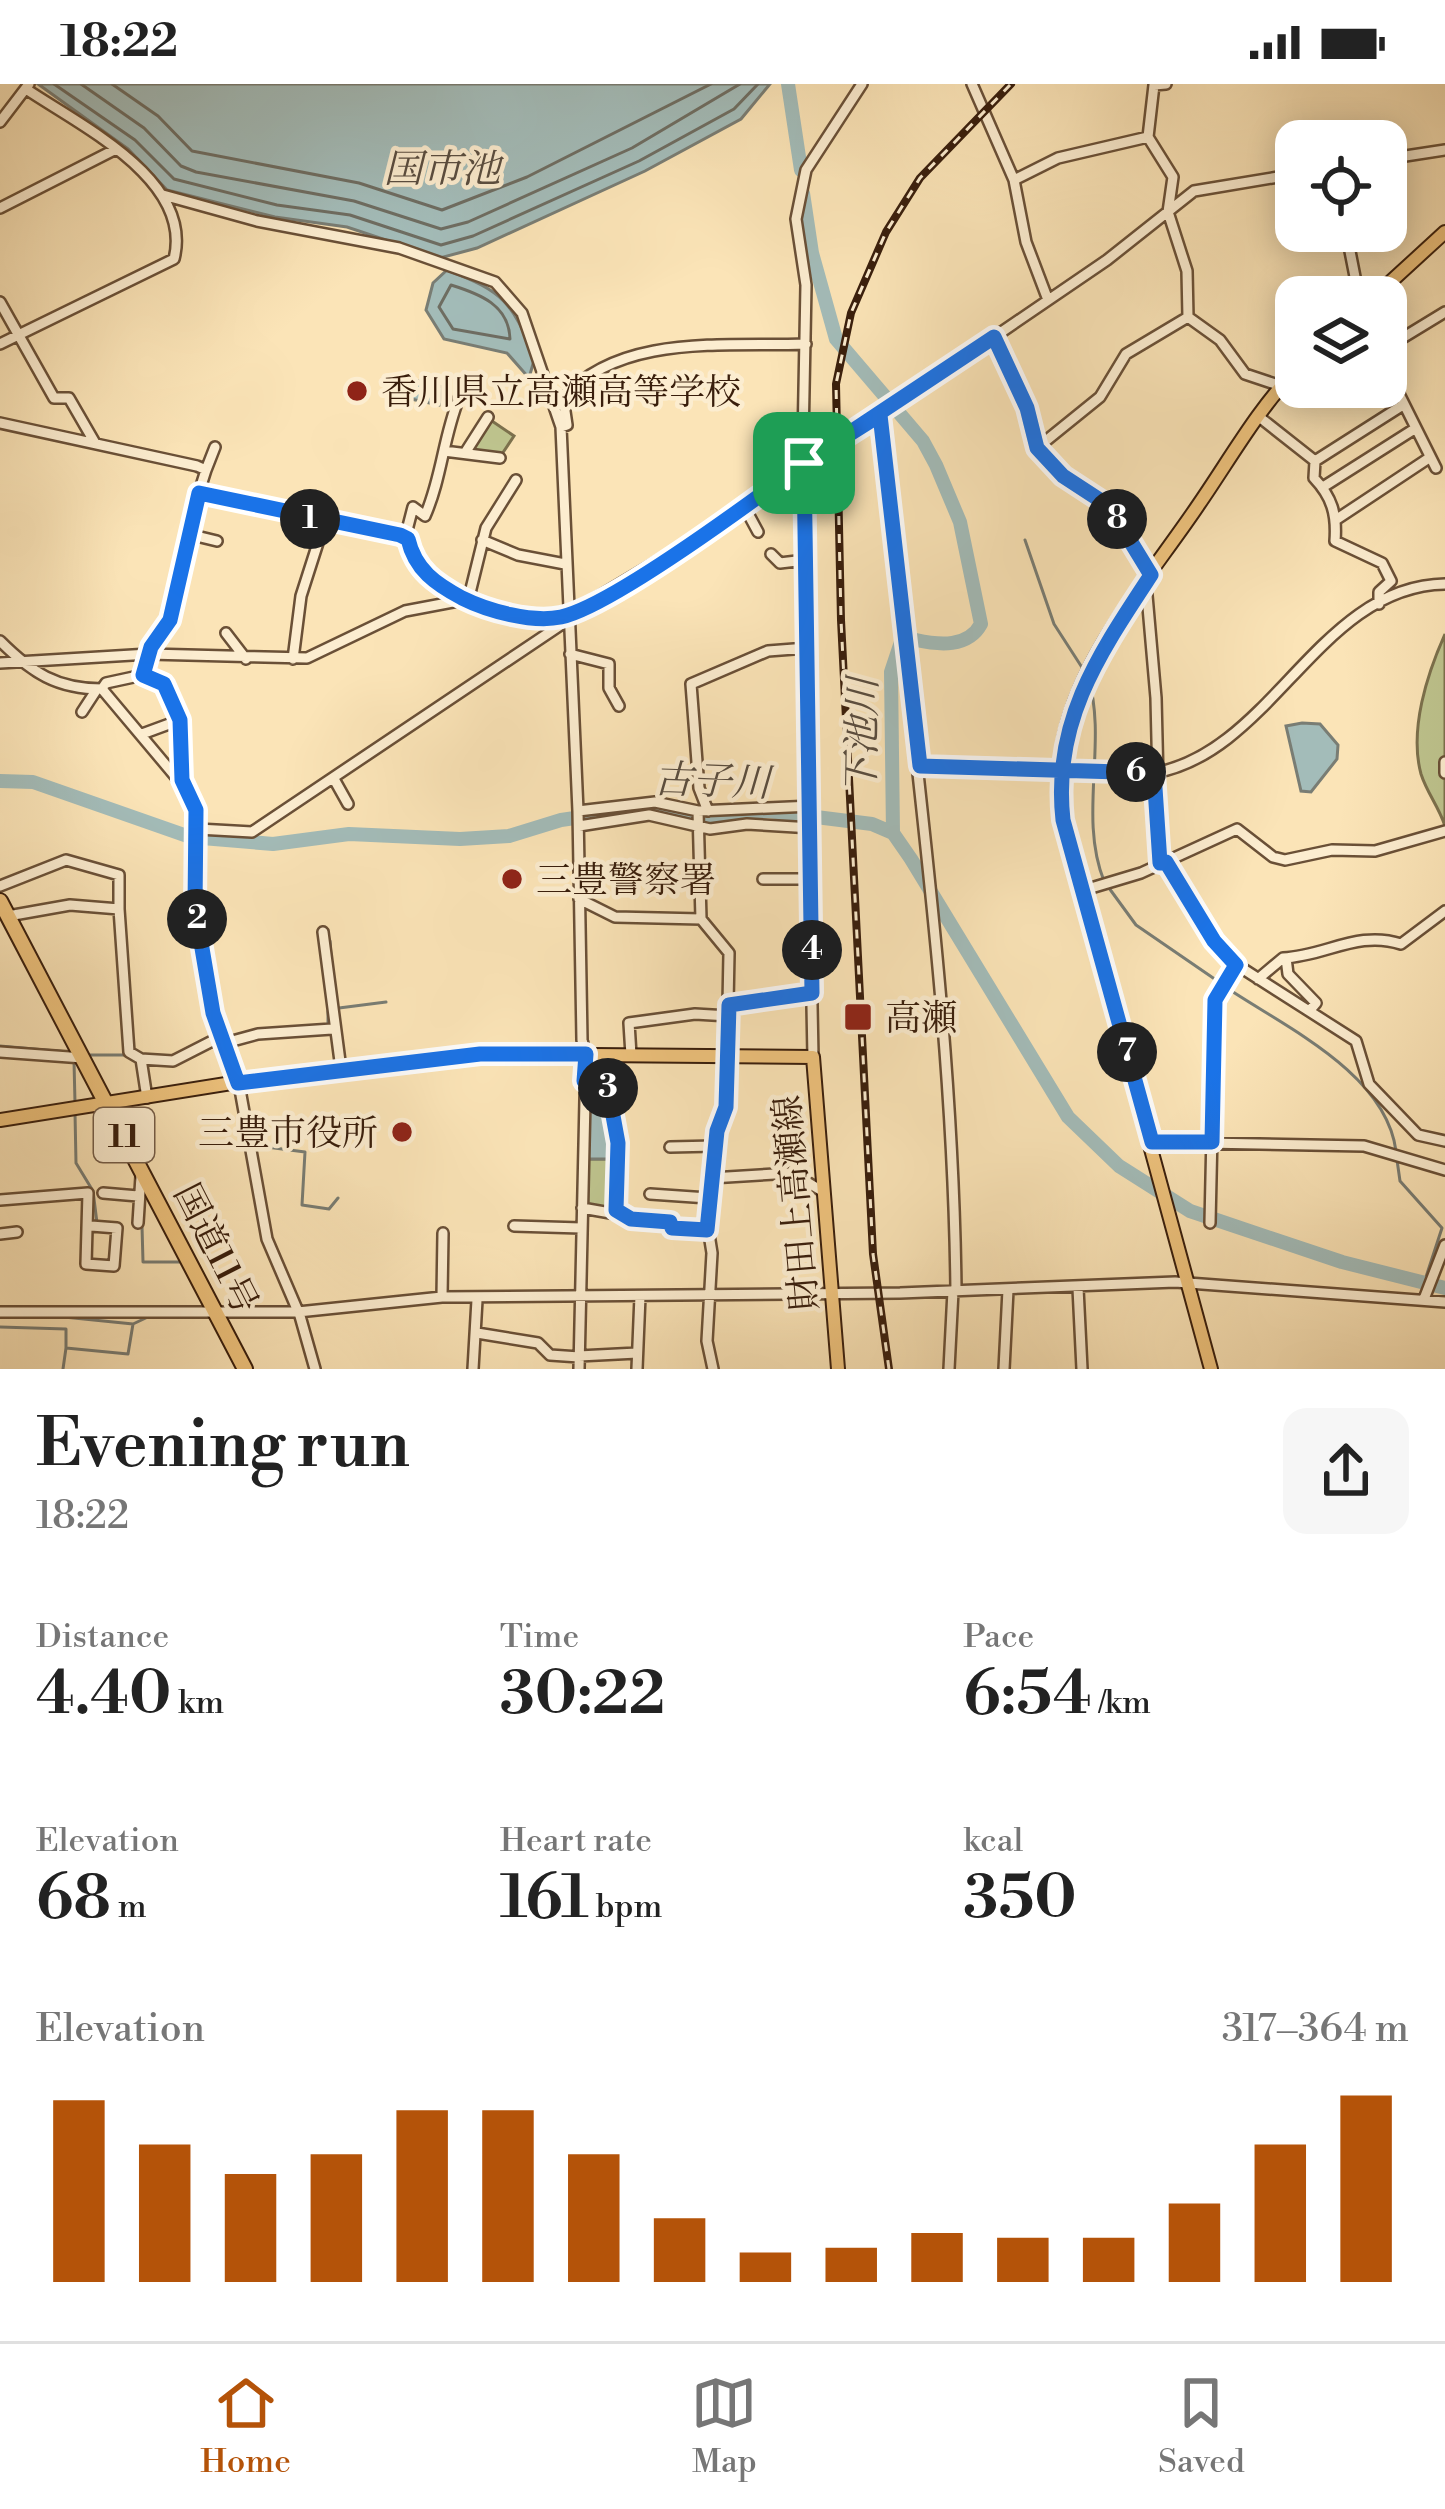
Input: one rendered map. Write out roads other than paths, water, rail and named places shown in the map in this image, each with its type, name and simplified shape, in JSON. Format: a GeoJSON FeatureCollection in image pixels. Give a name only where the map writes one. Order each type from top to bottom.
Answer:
{"type":"FeatureCollection","features":[{"type":"Feature","properties":{"kind":"highway","name":"国道11号"},"geometry":{"type":"LineString","coordinates":[[4,908],[245,1369]]}},
{"type":"Feature","properties":{"kind":"main road"},"geometry":{"type":"LineString","coordinates":[[1397,276],[1445,232]]}},
{"type":"Feature","properties":{"kind":"main road"},"geometry":{"type":"LineString","coordinates":[[1211,1369],[1192,1282],[1063,820],[1061,769],[1076,698],[1148,579],[1275,394]]}},
{"type":"Feature","properties":{"kind":"main road","name":"財田上高瀬線"},"geometry":{"type":"LineString","coordinates":[[0,1120],[238,1083],[480,1054],[813,1057],[838,1369]]}},
{"type":"Feature","properties":{"kind":"street"},"geometry":{"type":"LineString","coordinates":[[813,1057],[804,463],[806,285],[796,219],[800,188],[862,84]]}},
{"type":"Feature","properties":{"kind":"street"},"geometry":{"type":"LineString","coordinates":[[972,84],[1014,180],[1026,242],[1048,300]]}},
{"type":"Feature","properties":{"kind":"street"},"geometry":{"type":"LineString","coordinates":[[1166,84],[1154,85],[1148,137],[1173,177],[1168,212],[1187,271],[1188,317]]}},
{"type":"Feature","properties":{"kind":"street"},"geometry":{"type":"LineString","coordinates":[[0,122],[27,86],[116,149],[163,195],[181,233],[174,259],[0,344]]}},
{"type":"Feature","properties":{"kind":"street"},"geometry":{"type":"LineString","coordinates":[[1014,180],[1058,158],[1148,137]]}},
{"type":"Feature","properties":{"kind":"street"},"geometry":{"type":"LineString","coordinates":[[0,208],[116,149]]}},
{"type":"Feature","properties":{"kind":"street"},"geometry":{"type":"LineString","coordinates":[[1407,156],[1445,150]]}},
{"type":"Feature","properties":{"kind":"street"},"geometry":{"type":"LineString","coordinates":[[198,829],[252,832],[568,615],[880,415],[1048,300],[1199,188],[1275,176]]}},
{"type":"Feature","properties":{"kind":"street"},"geometry":{"type":"LineString","coordinates":[[163,195],[257,221],[348,235],[495,282],[522,313],[561,428],[586,1054],[579,1361]]}},
{"type":"Feature","properties":{"kind":"street"},"geometry":{"type":"LineString","coordinates":[[0,302],[54,398],[69,398],[95,443]]}},
{"type":"Feature","properties":{"kind":"street"},"geometry":{"type":"LineString","coordinates":[[1407,335],[1445,312]]}},
{"type":"Feature","properties":{"kind":"street"},"geometry":{"type":"LineString","coordinates":[[1188,317],[1220,340],[1244,374],[1275,384]]}},
{"type":"Feature","properties":{"kind":"street"},"geometry":{"type":"LineString","coordinates":[[1037,448],[1100,397],[1126,354],[1188,317]]}},
{"type":"Feature","properties":{"kind":"street"},"geometry":{"type":"LineString","coordinates":[[994,337],[1027,408],[1037,448],[1063,476],[1109,506],[1148,579],[1156,698],[1154,773],[1163,863],[1214,941],[1236,965],[1356,1041],[1369,1084],[1410,1128],[1427,1139],[1445,1141]]}},
{"type":"Feature","properties":{"kind":"street"},"geometry":{"type":"LineString","coordinates":[[561,428],[566,425],[563,398],[578,381],[629,355],[806,344]]}},
{"type":"Feature","properties":{"kind":"street"},"geometry":{"type":"LineString","coordinates":[[459,398],[441,442],[444,451],[435,495],[425,516],[413,507],[405,538],[416,562],[435,584],[469,601],[535,617],[568,615]]}},
{"type":"Feature","properties":{"kind":"street"},"geometry":{"type":"LineString","coordinates":[[1315,460],[1398,408]]}},
{"type":"Feature","properties":{"kind":"street"},"geometry":{"type":"LineString","coordinates":[[1337,519],[1433,463],[1405,408]]}},
{"type":"Feature","properties":{"kind":"street"},"geometry":{"type":"LineString","coordinates":[[880,415],[920,766],[953,1148],[955,1291],[949,1369]]}},
{"type":"Feature","properties":{"kind":"street"},"geometry":{"type":"LineString","coordinates":[[1258,416],[1315,460]]}},
{"type":"Feature","properties":{"kind":"street"},"geometry":{"type":"LineString","coordinates":[[465,453],[488,417]]}},
{"type":"Feature","properties":{"kind":"street"},"geometry":{"type":"LineString","coordinates":[[0,423],[206,470]]}},
{"type":"Feature","properties":{"kind":"street"},"geometry":{"type":"LineString","coordinates":[[1323,487],[1416,428]]}},
{"type":"Feature","properties":{"kind":"street"},"geometry":{"type":"LineString","coordinates":[[143,675],[149,654],[170,620],[188,534],[215,447]]}},
{"type":"Feature","properties":{"kind":"street"},"geometry":{"type":"LineString","coordinates":[[444,451],[500,458]]}},
{"type":"Feature","properties":{"kind":"street"},"geometry":{"type":"LineString","coordinates":[[1315,460],[1315,478],[1337,519],[1335,541],[1382,563],[1391,580],[1379,592],[1379,604]]}},
{"type":"Feature","properties":{"kind":"street"},"geometry":{"type":"LineString","coordinates":[[469,601],[482,540],[516,480]]}},
{"type":"Feature","properties":{"kind":"street"},"geometry":{"type":"LineString","coordinates":[[199,493],[405,538]]}},
{"type":"Feature","properties":{"kind":"street"},"geometry":{"type":"LineString","coordinates":[[226,518],[231,502]]}},
{"type":"Feature","properties":{"kind":"street"},"geometry":{"type":"LineString","coordinates":[[744,506],[758,532]]}},
{"type":"Feature","properties":{"kind":"street"},"geometry":{"type":"LineString","coordinates":[[293,659],[302,596],[325,521]]}},
{"type":"Feature","properties":{"kind":"street"},"geometry":{"type":"LineString","coordinates":[[188,534],[217,542]]}},
{"type":"Feature","properties":{"kind":"street"},"geometry":{"type":"LineString","coordinates":[[482,540],[518,556],[566,564]]}},
{"type":"Feature","properties":{"kind":"street"},"geometry":{"type":"LineString","coordinates":[[771,554],[780,562],[805,560]]}},
{"type":"Feature","properties":{"kind":"street"},"geometry":{"type":"LineString","coordinates":[[920,766],[1154,773],[1212,753],[1322,646],[1379,604],[1418,584],[1445,584]]}},
{"type":"Feature","properties":{"kind":"street"},"geometry":{"type":"LineString","coordinates":[[0,663],[149,654],[293,659],[330,650],[418,607],[469,601]]}},
{"type":"Feature","properties":{"kind":"street"},"geometry":{"type":"LineString","coordinates":[[226,633],[246,659]]}},
{"type":"Feature","properties":{"kind":"street"},"geometry":{"type":"LineString","coordinates":[[0,641],[21,662],[66,689],[100,689],[182,780]]}},
{"type":"Feature","properties":{"kind":"street"},"geometry":{"type":"LineString","coordinates":[[712,1369],[707,1341],[712,1295],[707,1198],[726,1107],[729,953],[700,919],[700,788],[692,684],[768,651],[824,650]]}},
{"type":"Feature","properties":{"kind":"street"},"geometry":{"type":"LineString","coordinates":[[570,654],[609,664],[609,688],[619,706]]}},
{"type":"Feature","properties":{"kind":"street"},"geometry":{"type":"LineString","coordinates":[[82,712],[106,683],[143,675],[164,684],[180,720],[182,780],[198,829],[194,873],[213,1013],[238,1083],[268,1239],[316,1369]]}},
{"type":"Feature","properties":{"kind":"street"},"geometry":{"type":"LineString","coordinates":[[142,734],[180,720]]}},
{"type":"Feature","properties":{"kind":"street"},"geometry":{"type":"LineString","coordinates":[[1445,762],[1445,772]]}},
{"type":"Feature","properties":{"kind":"street"},"geometry":{"type":"LineString","coordinates":[[334,779],[348,804]]}},
{"type":"Feature","properties":{"kind":"street"},"geometry":{"type":"LineString","coordinates":[[578,811],[655,802],[700,816],[812,806]]}},
{"type":"Feature","properties":{"kind":"street"},"geometry":{"type":"LineString","coordinates":[[579,826],[650,815],[812,828]]}},
{"type":"Feature","properties":{"kind":"street"},"geometry":{"type":"LineString","coordinates":[[1081,890],[1163,863],[1237,830],[1285,860],[1332,850],[1375,851],[1445,831]]}},
{"type":"Feature","properties":{"kind":"street"},"geometry":{"type":"LineString","coordinates":[[0,886],[66,860],[119,875],[129,1052],[141,1059],[172,1061],[224,1039],[332,1029]]}},
{"type":"Feature","properties":{"kind":"street"},"geometry":{"type":"LineString","coordinates":[[194,873],[209,873]]}},
{"type":"Feature","properties":{"kind":"street"},"geometry":{"type":"LineString","coordinates":[[763,879],[813,879]]}},
{"type":"Feature","properties":{"kind":"street"},"geometry":{"type":"LineString","coordinates":[[578,898],[615,917],[700,919]]}},
{"type":"Feature","properties":{"kind":"street"},"geometry":{"type":"LineString","coordinates":[[4,908],[119,909]]}},
{"type":"Feature","properties":{"kind":"street"},"geometry":{"type":"LineString","coordinates":[[1258,979],[1286,958],[1302,958],[1373,936],[1401,944],[1445,910]]}},
{"type":"Feature","properties":{"kind":"street"},"geometry":{"type":"LineString","coordinates":[[323,932],[332,1029],[341,1069]]}},
{"type":"Feature","properties":{"kind":"street"},"geometry":{"type":"LineString","coordinates":[[1286,958],[1288,974],[1316,1003],[1310,1010]]}},
{"type":"Feature","properties":{"kind":"street"},"geometry":{"type":"LineString","coordinates":[[1210,1223],[1215,1000],[1236,965]]}},
{"type":"Feature","properties":{"kind":"street"},"geometry":{"type":"LineString","coordinates":[[632,1055],[629,1023],[729,1011],[812,993]]}},
{"type":"Feature","properties":{"kind":"street"},"geometry":{"type":"LineString","coordinates":[[0,1052],[83,1058]]}},
{"type":"Feature","properties":{"kind":"street"},"geometry":{"type":"LineString","coordinates":[[141,1059],[147,1098]]}},
{"type":"Feature","properties":{"kind":"street"},"geometry":{"type":"LineString","coordinates":[[584,1081],[607,1083],[618,1143],[616,1210]]}},
{"type":"Feature","properties":{"kind":"street"},"geometry":{"type":"LineString","coordinates":[[1152,1142],[1364,1146],[1445,1170]]}},
{"type":"Feature","properties":{"kind":"street"},"geometry":{"type":"LineString","coordinates":[[670,1147],[715,1146]]}},
{"type":"Feature","properties":{"kind":"street"},"geometry":{"type":"LineString","coordinates":[[138,1222],[142,1171]]}},
{"type":"Feature","properties":{"kind":"street"},"geometry":{"type":"LineString","coordinates":[[711,1178],[792,1174],[822,1191]]}},
{"type":"Feature","properties":{"kind":"street"},"geometry":{"type":"LineString","coordinates":[[0,1200],[88,1193],[91,1226],[86,1264],[114,1266],[117,1228],[91,1226]]}},
{"type":"Feature","properties":{"kind":"street"},"geometry":{"type":"LineString","coordinates":[[109,1206],[107,1193],[138,1196]]}},
{"type":"Feature","properties":{"kind":"street"},"geometry":{"type":"LineString","coordinates":[[650,1194],[707,1198]]}},
{"type":"Feature","properties":{"kind":"street"},"geometry":{"type":"LineString","coordinates":[[582,1208],[616,1210],[631,1219],[670,1222],[672,1228],[707,1230]]}},
{"type":"Feature","properties":{"kind":"street"},"geometry":{"type":"LineString","coordinates":[[514,1226],[581,1228]]}},
{"type":"Feature","properties":{"kind":"street"},"geometry":{"type":"LineString","coordinates":[[0,1234],[17,1232]]}},
{"type":"Feature","properties":{"kind":"street"},"geometry":{"type":"LineString","coordinates":[[442,1297],[448,1261],[443,1233]]}},
{"type":"Feature","properties":{"kind":"street"},"geometry":{"type":"LineString","coordinates":[[1424,1296],[1445,1245]]}},
{"type":"Feature","properties":{"kind":"street"},"geometry":{"type":"LineString","coordinates":[[0,1312],[298,1312],[442,1297],[1008,1290],[1192,1282],[1424,1296],[1445,1302]]}},
{"type":"Feature","properties":{"kind":"street"},"geometry":{"type":"LineString","coordinates":[[1078,1288],[1082,1369]]}},
{"type":"Feature","properties":{"kind":"street"},"geometry":{"type":"LineString","coordinates":[[1004,1369],[1008,1290]]}},
{"type":"Feature","properties":{"kind":"street"},"geometry":{"type":"LineString","coordinates":[[637,1369],[640,1297]]}},
{"type":"Feature","properties":{"kind":"street"},"geometry":{"type":"LineString","coordinates":[[473,1369],[477,1300]]}},
{"type":"Feature","properties":{"kind":"street"},"geometry":{"type":"LineString","coordinates":[[477,1334],[538,1342],[550,1355],[579,1361],[637,1354]]}},
{"type":"Feature","properties":{"kind":"water","name":"国市池"},"geometry":{"type":"Polygon","coordinates":[[[38,84],[770,84],[741,119],[645,171],[477,248],[440,258],[347,227],[275,217],[167,190],[128,149],[38,84]]]}},
{"type":"Feature","properties":{"kind":"water"},"geometry":{"type":"Polygon","coordinates":[[[447,270],[482,285],[512,311],[535,357],[529,378],[507,353],[444,339],[426,310],[433,283],[447,270]]]}},
{"type":"Feature","properties":{"kind":"water"},"geometry":{"type":"Polygon","coordinates":[[[415,380],[443,387],[439,405],[411,399],[415,380]]]}},
{"type":"Feature","properties":{"kind":"water"},"geometry":{"type":"Polygon","coordinates":[[[1320,724],[1338,745],[1337,759],[1311,792],[1301,791],[1286,726],[1320,724]]]}},
{"type":"Feature","properties":{"kind":"water"},"geometry":{"type":"Polygon","coordinates":[[[589,1084],[606,1086],[615,1159],[587,1159],[589,1084]]]}},
{"type":"Feature","properties":{"kind":"waterway","name":"下池川"},"geometry":{"type":"LineString","coordinates":[[788,84],[801,170]]}},
{"type":"Feature","properties":{"kind":"waterway","name":"下池川"},"geometry":{"type":"LineString","coordinates":[[803,193],[812,253],[836,339],[923,441],[960,522],[981,624],[961,641],[916,640]]}},
{"type":"Feature","properties":{"kind":"waterway"},"geometry":{"type":"LineString","coordinates":[[1025,540],[1054,624],[1083,669]]}},
{"type":"Feature","properties":{"kind":"waterway","name":"下池川"},"geometry":{"type":"LineString","coordinates":[[893,833],[891,672],[901,642]]}},
{"type":"Feature","properties":{"kind":"waterway"},"geometry":{"type":"LineString","coordinates":[[1088,677],[1095,727],[1093,831],[1104,881]]}},
{"type":"Feature","properties":{"kind":"waterway","name":"古子川"},"geometry":{"type":"LineString","coordinates":[[0,781],[33,782],[190,837],[273,844],[349,834],[460,839],[509,836],[561,820],[637,809],[711,819],[768,811],[872,824],[893,833],[911,859],[1068,1117],[1119,1166],[1190,1211],[1342,1262],[1445,1288]]}},
{"type":"Feature","properties":{"kind":"waterway"},"geometry":{"type":"LineString","coordinates":[[1109,888],[1136,925],[1219,982]]}},
{"type":"Feature","properties":{"kind":"waterway"},"geometry":{"type":"LineString","coordinates":[[330,941],[331,957]]}},
{"type":"Feature","properties":{"kind":"waterway"},"geometry":{"type":"LineString","coordinates":[[1227,988],[1303,1036],[1353,1075],[1374,1098],[1396,1151]]}},
{"type":"Feature","properties":{"kind":"waterway"},"geometry":{"type":"LineString","coordinates":[[339,1008],[386,1002]]}},
{"type":"Feature","properties":{"kind":"waterway"},"geometry":{"type":"LineString","coordinates":[[328,1011],[328,1028]]}},
{"type":"Feature","properties":{"kind":"waterway"},"geometry":{"type":"LineString","coordinates":[[187,1057],[222,1043]]}},
{"type":"Feature","properties":{"kind":"waterway"},"geometry":{"type":"LineString","coordinates":[[0,1046],[68,1052]]}},
{"type":"Feature","properties":{"kind":"waterway"},"geometry":{"type":"LineString","coordinates":[[85,1055],[129,1055]]}},
{"type":"Feature","properties":{"kind":"waterway"},"geometry":{"type":"LineString","coordinates":[[74,1061],[75,1103]]}},
{"type":"Feature","properties":{"kind":"waterway"},"geometry":{"type":"LineString","coordinates":[[75,1113],[76,1163],[93,1191],[97,1223]]}},
{"type":"Feature","properties":{"kind":"waterway"},"geometry":{"type":"LineString","coordinates":[[249,1119],[255,1139]]}},
{"type":"Feature","properties":{"kind":"waterway"},"geometry":{"type":"LineString","coordinates":[[259,1146],[305,1152],[302,1205],[329,1209],[338,1198]]}},
{"type":"Feature","properties":{"kind":"waterway"},"geometry":{"type":"LineString","coordinates":[[1397,1160],[1400,1181],[1442,1228],[1424,1283]]}},
{"type":"Feature","properties":{"kind":"waterway"},"geometry":{"type":"LineString","coordinates":[[142,1226],[143,1262],[180,1262]]}},
{"type":"Feature","properties":{"kind":"waterway"},"geometry":{"type":"LineString","coordinates":[[63,1369],[66,1348],[128,1354],[133,1324],[150,1316]]}},
{"type":"Feature","properties":{"kind":"waterway"},"geometry":{"type":"LineString","coordinates":[[64,1317],[133,1324]]}},
{"type":"Feature","properties":{"kind":"waterway"},"geometry":{"type":"LineString","coordinates":[[177,1317],[194,1317]]}},
{"type":"Feature","properties":{"kind":"waterway"},"geometry":{"type":"LineString","coordinates":[[0,1327],[66,1329],[66,1348]]}},
{"type":"Feature","properties":{"kind":"railway"},"geometry":{"type":"LineString","coordinates":[[889,1369],[873,1254],[841,620],[836,384],[851,313],[886,232],[920,178],[1011,84]]}},
{"type":"Feature","properties":{"kind":"place","name":"香川県立高瀬高等学校"},"geometry":{"type":"Point","coordinates":[357,391]}},
{"type":"Feature","properties":{"kind":"place","name":"三豊警察署"},"geometry":{"type":"Point","coordinates":[512,879]}},
{"type":"Feature","properties":{"kind":"place","name":"高瀬"},"geometry":{"type":"Point","coordinates":[858,1017]}},
{"type":"Feature","properties":{"kind":"place","name":"三豊市役所"},"geometry":{"type":"Point","coordinates":[402,1132]}}]}
